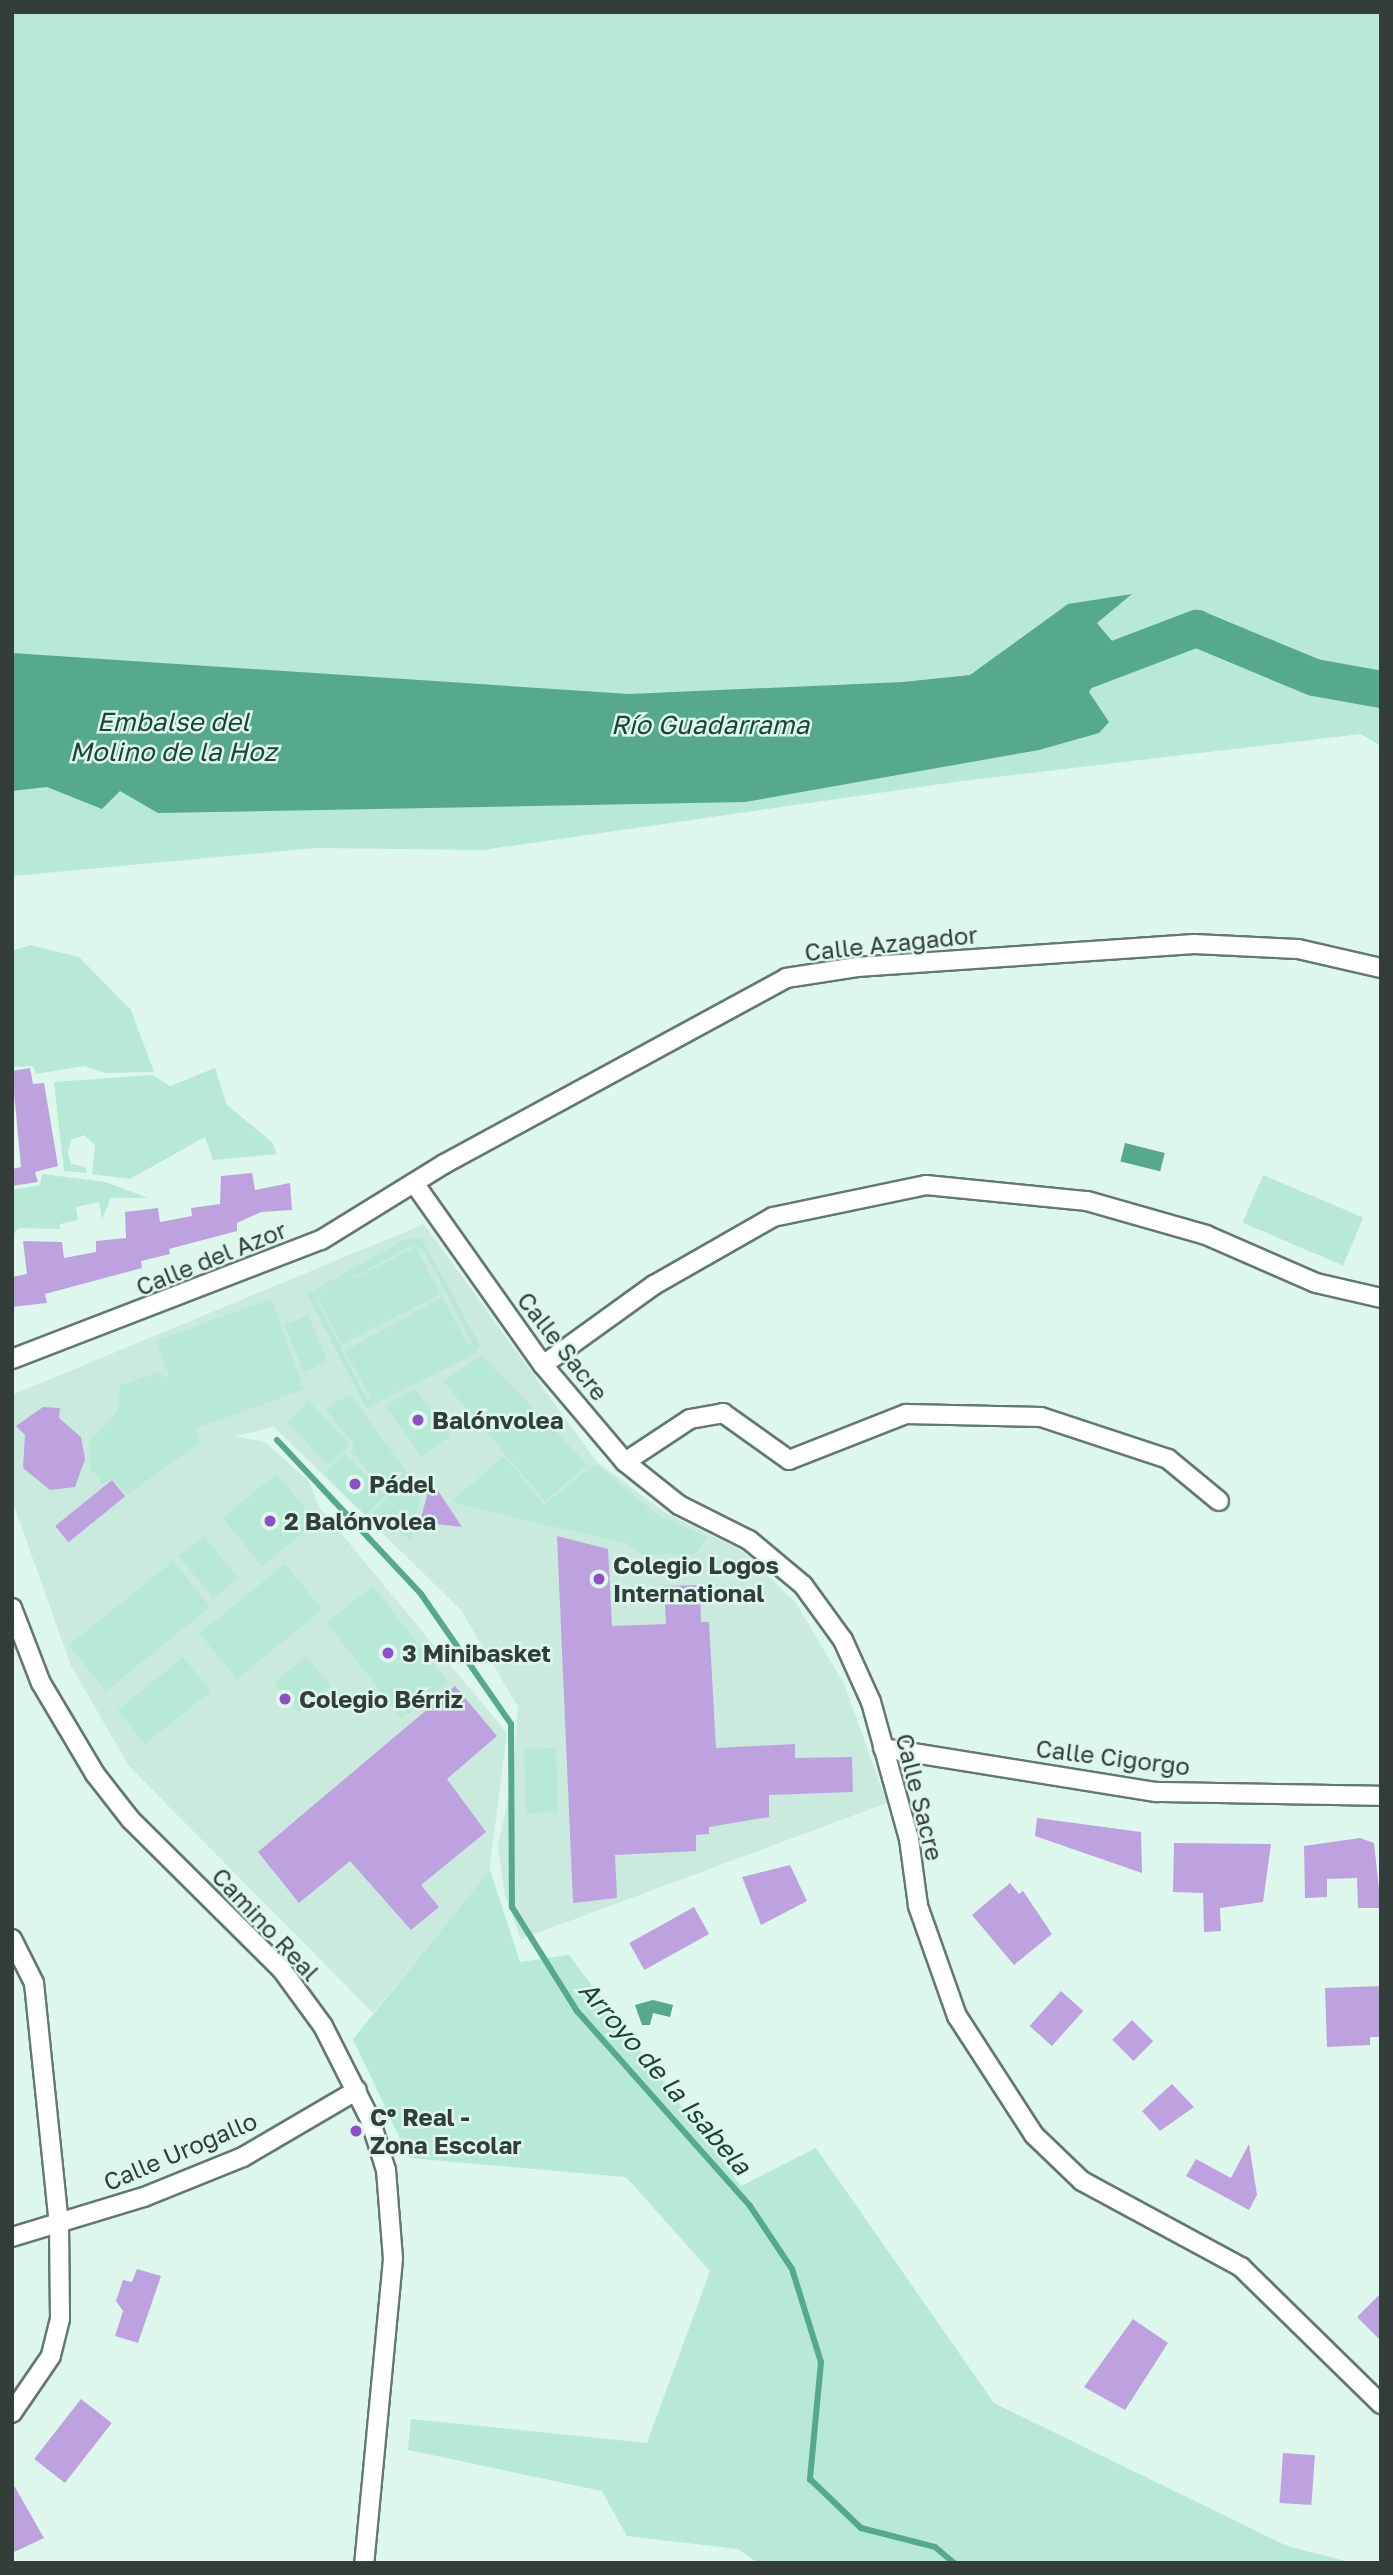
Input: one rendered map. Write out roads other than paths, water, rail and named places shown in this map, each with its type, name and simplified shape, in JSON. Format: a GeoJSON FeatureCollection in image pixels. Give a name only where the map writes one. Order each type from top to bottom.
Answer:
{"type":"FeatureCollection","features":[{"type":"Feature","properties":{"kind":"street","name":"Calle Azagador"},"geometry":{"type":"LineString","coordinates":[[414,1183],[786,978],[857,967],[1194,944],[1298,949],[1381,968]]}},
{"type":"Feature","properties":{"kind":"street","name":"Calle del Azor"},"geometry":{"type":"LineString","coordinates":[[14,1357],[159,1307],[321,1240],[414,1183]]}},
{"type":"Feature","properties":{"kind":"street","name":"Calle Sacre"},"geometry":{"type":"LineString","coordinates":[[414,1183],[542,1365],[625,1462],[679,1505],[749,1540],[803,1585],[843,1640],[872,1702],[909,1839],[918,1906],[957,2016],[1034,2135],[1082,2181],[1241,2267],[1381,2404]]}},
{"type":"Feature","properties":{"kind":"street"},"geometry":{"type":"LineString","coordinates":[[542,1365],[654,1285],[773,1217],[926,1185],[1087,1200],[1206,1235],[1316,1283],[1381,1298]]}},
{"type":"Feature","properties":{"kind":"street"},"geometry":{"type":"LineString","coordinates":[[625,1462],[690,1419],[723,1413],[789,1460],[906,1414],[1041,1418],[1168,1459],[1219,1501]]}},
{"type":"Feature","properties":{"kind":"street","name":"Camino Real"},"geometry":{"type":"LineString","coordinates":[[12,1608],[17,1639],[65,1729],[95,1774],[131,1820],[282,1970],[323,2026],[357,2090],[386,2170],[393,2259],[364,2563]]}},
{"type":"Feature","properties":{"kind":"street","name":"Calle Cigorgo"},"geometry":{"type":"LineString","coordinates":[[883,1748],[1156,1792],[1381,1796]]}},
{"type":"Feature","properties":{"kind":"street"},"geometry":{"type":"LineString","coordinates":[[12,1939],[34,1983],[59,2223],[60,2319],[51,2356],[12,2413]]}},
{"type":"Feature","properties":{"kind":"street","name":"Calle Urogallo"},"geometry":{"type":"LineString","coordinates":[[12,2237],[59,2223],[243,2157],[357,2090]]}},
{"type":"Feature","properties":{"kind":"water","name":"Embalse del Molino de la Hoz"},"geometry":{"type":"Polygon","coordinates":[[[1132,594],[1097,623],[1117,647],[1089,692],[1109,722],[1099,733],[1039,750],[745,802],[158,813],[120,791],[102,809],[47,787],[12,791],[12,653],[629,694],[903,682],[970,675],[1068,604],[1132,594]]]}},
{"type":"Feature","properties":{"kind":"water"},"geometry":{"type":"Polygon","coordinates":[[[1125,1143],[1165,1153],[1160,1171],[1120,1161],[1125,1143]]]}},
{"type":"Feature","properties":{"kind":"water"},"geometry":{"type":"Polygon","coordinates":[[[653,2000],[673,2005],[670,2017],[653,2013],[650,2025],[642,2025],[635,2005],[653,2000]]]}},
{"type":"Feature","properties":{"kind":"waterway","name":"Río Guadarrama"},"geometry":{"type":"LineString","coordinates":[[1059,680],[1196,628],[1314,677],[1381,689]]}},
{"type":"Feature","properties":{"kind":"waterway","name":"Arroyo de la Isabela"},"geometry":{"type":"LineString","coordinates":[[277,1440],[421,1594],[511,1724],[512,1907],[577,2011],[750,2206],[792,2269],[821,2362],[810,2479],[861,2528],[935,2547],[954,2563]]}},
{"type":"Feature","properties":{"kind":"place","name":"Balónvolea"},"geometry":{"type":"Point","coordinates":[418,1420]}},
{"type":"Feature","properties":{"kind":"place","name":"Pádel"},"geometry":{"type":"Point","coordinates":[355,1484]}},
{"type":"Feature","properties":{"kind":"place","name":"2 Balónvolea"},"geometry":{"type":"Point","coordinates":[270,1521]}},
{"type":"Feature","properties":{"kind":"place","name":"Colegio Logos International"},"geometry":{"type":"Point","coordinates":[599,1579]}},
{"type":"Feature","properties":{"kind":"place","name":"3 Minibasket"},"geometry":{"type":"Point","coordinates":[388,1653]}},
{"type":"Feature","properties":{"kind":"place","name":"Colegio Bérriz"},"geometry":{"type":"Point","coordinates":[285,1699]}},
{"type":"Feature","properties":{"kind":"place","name":"Cº Real - Zona Escolar"},"geometry":{"type":"Point","coordinates":[356,2131]}}]}
